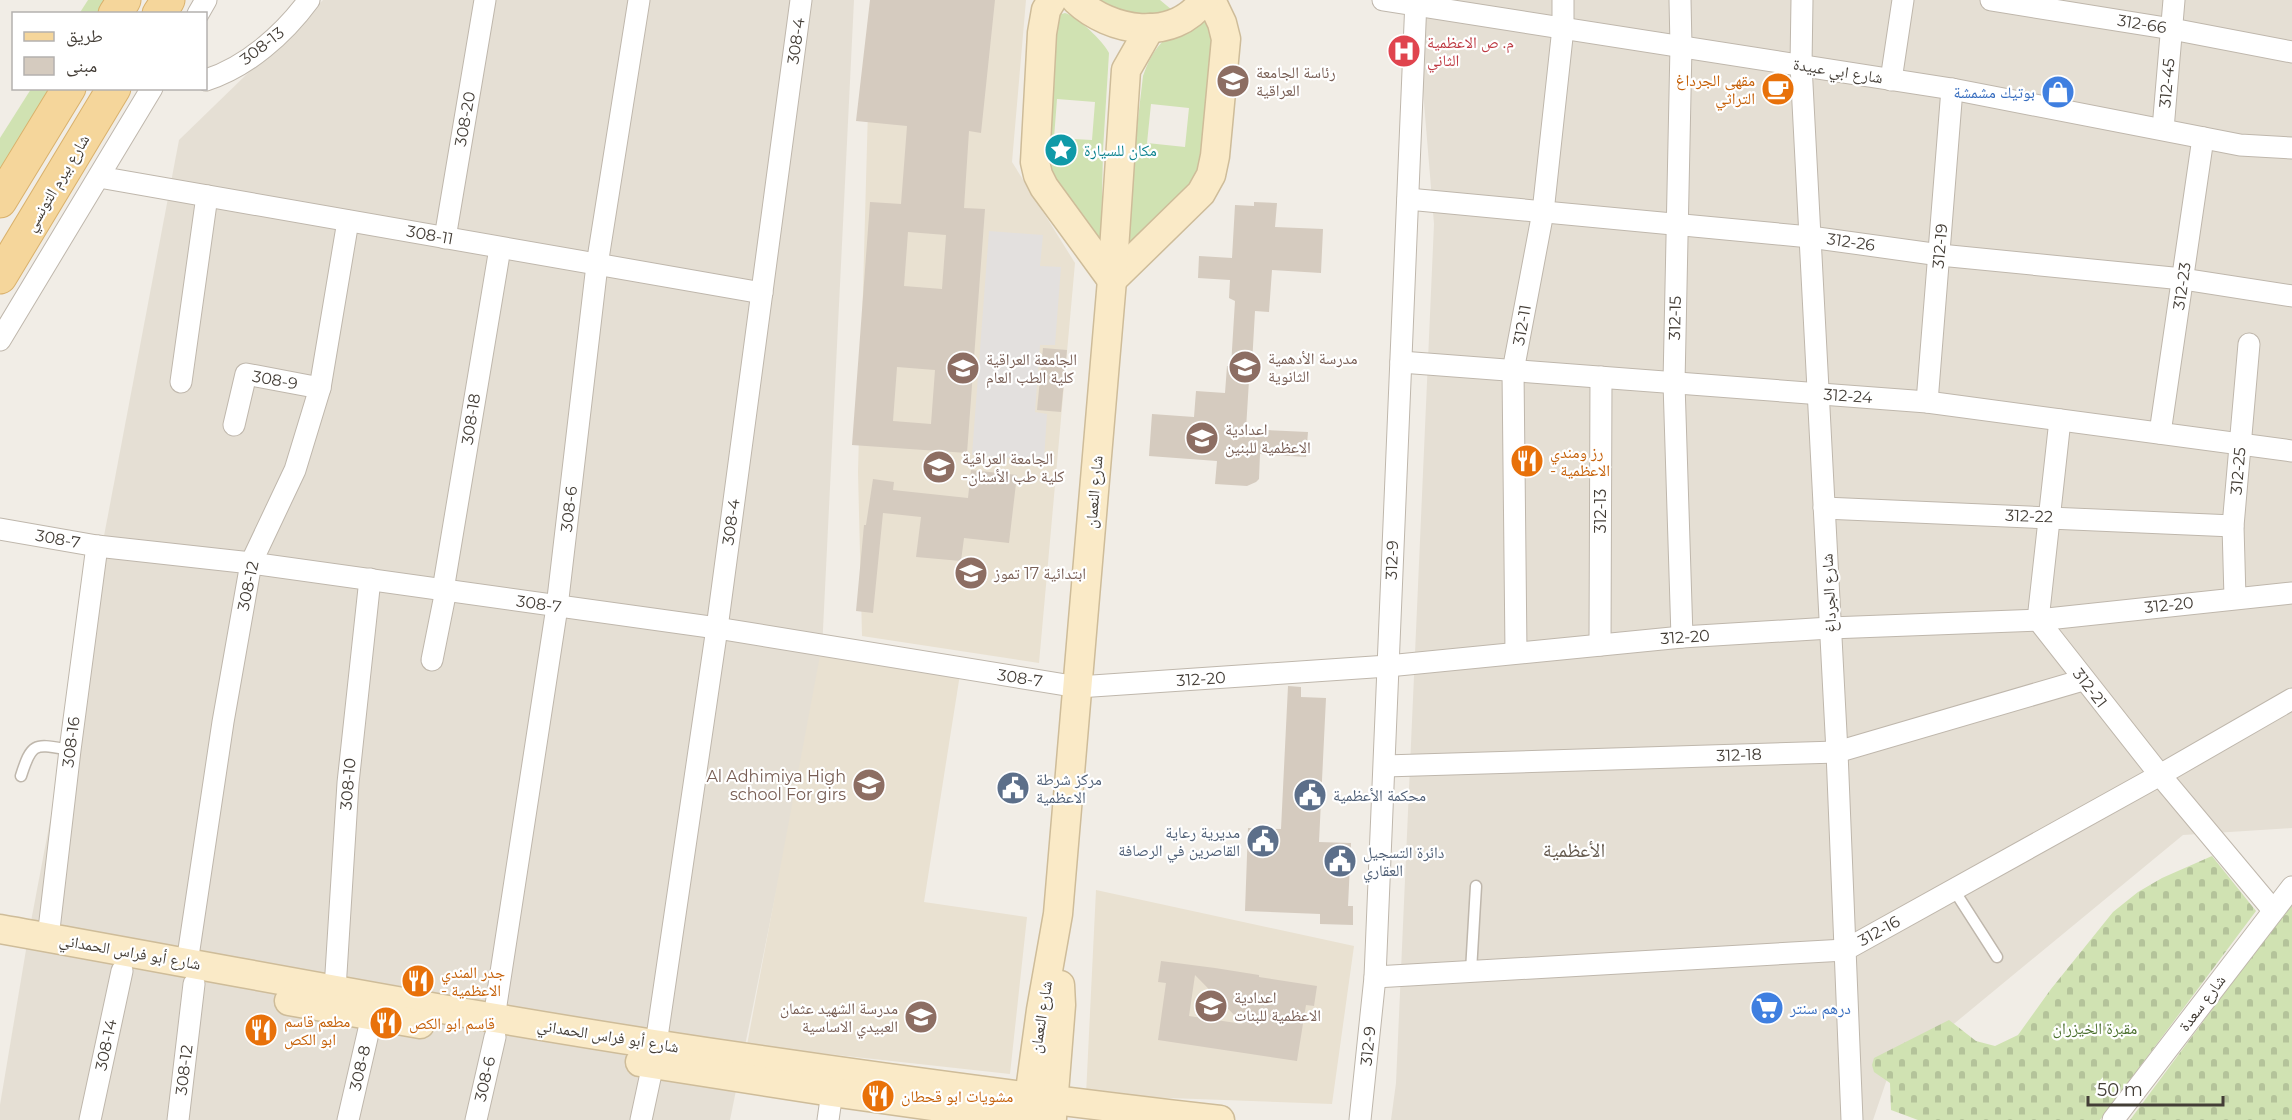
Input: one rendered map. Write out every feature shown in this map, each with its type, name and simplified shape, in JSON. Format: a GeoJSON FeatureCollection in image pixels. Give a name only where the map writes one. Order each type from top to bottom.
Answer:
{"type":"FeatureCollection","features":[{"type":"Feature","properties":{"kind":"main road"},"geometry":{"type":"LineString","coordinates":[[0,201],[68,90]]}},
{"type":"Feature","properties":{"kind":"main road","name":"شارع بيرم التونسي"},"geometry":{"type":"LineString","coordinates":[[0,277],[113,90]]}},
{"type":"Feature","properties":{"kind":"street","name":"308-13"},"geometry":{"type":"LineString","coordinates":[[207,80],[242,63],[270,42],[296,18],[309,0]]}},
{"type":"Feature","properties":{"kind":"street","name":"308-20"},"geometry":{"type":"LineString","coordinates":[[445,238],[485,0]]}},
{"type":"Feature","properties":{"kind":"street","name":"308-6"},"geometry":{"type":"LineString","coordinates":[[476,1120],[494,1027],[557,607],[597,265],[639,0]]}},
{"type":"Feature","properties":{"kind":"street","name":"308-4"},"geometry":{"type":"LineString","coordinates":[[641,1120],[654,1054],[717,628],[801,0]]}},
{"type":"Feature","properties":{"kind":"street"},"geometry":{"type":"LineString","coordinates":[[1052,0],[1046,10],[1042,33],[1035,162],[1044,187],[1112,280],[1201,193],[1211,175],[1215,156],[1226,39],[1222,22],[1211,0]]}},
{"type":"Feature","properties":{"kind":"street"},"geometry":{"type":"LineString","coordinates":[[1076,0],[1090,12],[1106,20],[1123,26],[1150,28],[1184,19],[1204,0]]}},
{"type":"Feature","properties":{"kind":"street","name":"شارع ابي عبيدة"},"geometry":{"type":"LineString","coordinates":[[1383,0],[1416,2],[1563,28],[1952,89],[2203,138],[2240,144],[2292,148]]}},
{"type":"Feature","properties":{"kind":"street","name":"312-11"},"geometry":{"type":"LineString","coordinates":[[1516,652],[1513,371],[1543,212],[1563,28],[1563,0]]}},
{"type":"Feature","properties":{"kind":"street","name":"312-15"},"geometry":{"type":"LineString","coordinates":[[1680,0],[1674,383],[1682,637]]}},
{"type":"Feature","properties":{"kind":"street","name":"شارع الجرداغ"},"geometry":{"type":"LineString","coordinates":[[1802,0],[1801,65],[1837,752],[1852,1120]]}},
{"type":"Feature","properties":{"kind":"street"},"geometry":{"type":"LineString","coordinates":[[1891,80],[1903,0]]}},
{"type":"Feature","properties":{"kind":"street","name":"312-66"},"geometry":{"type":"LineString","coordinates":[[1991,0],[2172,29],[2292,52]]}},
{"type":"Feature","properties":{"kind":"street","name":"312-45"},"geometry":{"type":"LineString","coordinates":[[2163,129],[2174,0]]}},
{"type":"Feature","properties":{"kind":"street","name":"312-9"},"geometry":{"type":"LineString","coordinates":[[1360,1120],[1375,976],[1416,2]]}},
{"type":"Feature","properties":{"kind":"street","name":"شارع النعمان"},"geometry":{"type":"LineString","coordinates":[[1037,1113],[1058,914],[1078,687],[1112,280],[1126,70],[1106,20]]}},
{"type":"Feature","properties":{"kind":"street","name":"شارع النعمان"},"geometry":{"type":"LineString","coordinates":[[1126,70],[1150,28]]}},
{"type":"Feature","properties":{"kind":"street","name":"312-19"},"geometry":{"type":"LineString","coordinates":[[1926,402],[1952,89]]}},
{"type":"Feature","properties":{"kind":"street"},"geometry":{"type":"LineString","coordinates":[[0,340],[151,90]]}},
{"type":"Feature","properties":{"kind":"street","name":"312-23"},"geometry":{"type":"LineString","coordinates":[[2160,433],[2203,138]]}},
{"type":"Feature","properties":{"kind":"street","name":"308-11"},"geometry":{"type":"LineString","coordinates":[[99,177],[762,293]]}},
{"type":"Feature","properties":{"kind":"street"},"geometry":{"type":"LineString","coordinates":[[181,382],[207,196]]}},
{"type":"Feature","properties":{"kind":"street","name":"312-26"},"geometry":{"type":"LineString","coordinates":[[1408,199],[1810,237],[1940,255],[2183,279],[2292,296]]}},
{"type":"Feature","properties":{"kind":"street","name":"308-12"},"geometry":{"type":"LineString","coordinates":[[178,1120],[191,974],[223,722],[251,563],[295,470],[320,388],[348,221]]}},
{"type":"Feature","properties":{"kind":"street","name":"308-18"},"geometry":{"type":"LineString","coordinates":[[432,660],[500,248]]}},
{"type":"Feature","properties":{"kind":"street","name":"312-25"},"geometry":{"type":"LineString","coordinates":[[2235,598],[2233,526],[2249,344]]}},
{"type":"Feature","properties":{"kind":"street","name":"312-24"},"geometry":{"type":"LineString","coordinates":[[1401,362],[1926,402],[2292,451]]}},
{"type":"Feature","properties":{"kind":"street","name":"308-9"},"geometry":{"type":"LineString","coordinates":[[234,425],[246,374],[320,388]]}},
{"type":"Feature","properties":{"kind":"street","name":"312-13"},"geometry":{"type":"LineString","coordinates":[[1600,645],[1601,377]]}},
{"type":"Feature","properties":{"kind":"street"},"geometry":{"type":"LineString","coordinates":[[2038,620],[2060,420]]}},
{"type":"Feature","properties":{"kind":"street","name":"312-22"},"geometry":{"type":"LineString","coordinates":[[1824,508],[2233,526]]}},
{"type":"Feature","properties":{"kind":"street","name":"308-7"},"geometry":{"type":"LineString","coordinates":[[0,529],[97,546],[251,563],[717,628],[1078,687]]}},
{"type":"Feature","properties":{"kind":"street","name":"308-16"},"geometry":{"type":"LineString","coordinates":[[48,938],[97,546]]}},
{"type":"Feature","properties":{"kind":"street","name":"308-10"},"geometry":{"type":"LineString","coordinates":[[335,989],[348,783],[370,579]]}},
{"type":"Feature","properties":{"kind":"street","name":"312-20"},"geometry":{"type":"LineString","coordinates":[[1078,687],[1388,666],[1682,637],[1830,628],[2038,620],[2292,593]]}},
{"type":"Feature","properties":{"kind":"street","name":"312-21"},"geometry":{"type":"LineString","coordinates":[[2038,620],[2083,680],[2273,910]]}},
{"type":"Feature","properties":{"kind":"street","name":"312-18"},"geometry":{"type":"LineString","coordinates":[[1384,766],[1837,752],[2083,680]]}},
{"type":"Feature","properties":{"kind":"street","name":"312-16"},"geometry":{"type":"LineString","coordinates":[[1375,976],[1845,950],[2292,699]]}},
{"type":"Feature","properties":{"kind":"street","name":"شارع سعدة"},"geometry":{"type":"LineString","coordinates":[[2113,1120],[2292,887]]}},
{"type":"Feature","properties":{"kind":"street","name":"شارع أبو فراس الحمداني"},"geometry":{"type":"LineString","coordinates":[[0,929],[48,938],[372,1016],[494,1027]]}},
{"type":"Feature","properties":{"kind":"street","name":"شارع أبو فراس الحمداني"},"geometry":{"type":"LineString","coordinates":[[0,950],[122,971],[191,974],[335,989],[494,1027],[1037,1113]]}},
{"type":"Feature","properties":{"kind":"street","name":"308-14"},"geometry":{"type":"LineString","coordinates":[[90,1120],[122,971]]}},
{"type":"Feature","properties":{"kind":"street","name":"308-8"},"geometry":{"type":"LineString","coordinates":[[348,1120],[372,1016]]}},
{"type":"Feature","properties":{"kind":"street","name":"شارع أبو فراس الحمداني"},"geometry":{"type":"LineString","coordinates":[[654,1054],[832,1092],[959,1114],[1037,1113],[1220,1120]]}},
{"type":"Feature","properties":{"kind":"street"},"geometry":{"type":"LineString","coordinates":[[828,1120],[832,1092]]}},
{"type":"Feature","properties":{"kind":"lane"},"geometry":{"type":"LineString","coordinates":[[21,776],[28,753],[32,749],[48,746],[70,750]]}},
{"type":"Feature","properties":{"kind":"lane"},"geometry":{"type":"LineString","coordinates":[[1471,971],[1476,886]]}},
{"type":"Feature","properties":{"kind":"lane"},"geometry":{"type":"LineString","coordinates":[[1954,890],[1996,957]]}},
{"type":"Feature","properties":{"kind":"shaded area"},"geometry":{"type":"Polygon","coordinates":[[[323,0],[854,0],[821,670],[730,1120],[0,1120],[0,1105],[29,932],[179,140],[323,0]]]}},
{"type":"Feature","properties":{"kind":"shaded area","name":"الجامعة العراقية كلية الطب العام"},"geometry":{"type":"Polygon","coordinates":[[[871,0],[1026,0],[1012,162],[1075,263],[1039,663],[862,636],[858,472],[871,0]]]}},
{"type":"Feature","properties":{"kind":"shaded area"},"geometry":{"type":"Polygon","coordinates":[[[1423,0],[2292,0],[2292,828],[2183,835],[1887,1079],[1873,1120],[1391,1120],[1396,1083],[1434,224],[1419,42],[1423,0]]]}},
{"type":"Feature","properties":{"kind":"shaded area"},"geometry":{"type":"Polygon","coordinates":[[[989,231],[1043,235],[1040,266],[1061,267],[1055,345],[1040,345],[1035,412],[1047,414],[1044,460],[972,455],[989,231]]]}},
{"type":"Feature","properties":{"kind":"shaded area","name":"Al Adhimiya High school For girs"},"geometry":{"type":"Polygon","coordinates":[[[822,645],[961,668],[924,902],[1027,917],[1010,1074],[747,1045],[822,645]]]}},
{"type":"Feature","properties":{"kind":"shaded area"},"geometry":{"type":"Polygon","coordinates":[[[1096,890],[1354,946],[1332,1104],[1086,1095],[1096,890]]]}},
{"type":"Feature","properties":{"kind":"green space"},"geometry":{"type":"Polygon","coordinates":[[[88,0],[107,0],[100,12],[80,12],[88,0]]]}},
{"type":"Feature","properties":{"kind":"green space"},"geometry":{"type":"Polygon","coordinates":[[[1096,0],[1160,0],[1172,10],[1142,16],[1125,12],[1096,0]]]}},
{"type":"Feature","properties":{"kind":"green space"},"geometry":{"type":"Polygon","coordinates":[[[1065,13],[1083,24],[1109,53],[1103,150],[1101,243],[1086,228],[1085,218],[1044,169],[1058,15],[1065,13]],[[1057,99],[1054,138],[1092,140],[1095,102],[1057,99]]]}},
{"type":"Feature","properties":{"kind":"green space"},"geometry":{"type":"Polygon","coordinates":[[[1213,16],[1202,183],[1126,248],[1123,248],[1143,76],[1155,51],[1169,36],[1213,16]],[[1151,104],[1147,143],[1185,147],[1189,108],[1151,104]]]}},
{"type":"Feature","properties":{"kind":"green space"},"geometry":{"type":"Polygon","coordinates":[[[30,90],[52,90],[0,174],[0,138],[30,90]]]}},
{"type":"Feature","properties":{"kind":"green space","name":"مقبرة الخيزران"},"geometry":{"type":"Polygon","coordinates":[[[2212,856],[2256,911],[2100,1120],[1918,1120],[1891,1110],[1890,1083],[1874,1072],[1872,1065],[1874,1058],[1949,1020],[1976,1041],[1995,1046],[2018,1035],[2051,989],[2113,912],[2138,892],[2162,878],[2212,856]]]}},
{"type":"Feature","properties":{"kind":"green space","name":"مقبرة الخيزران"},"geometry":{"type":"Polygon","coordinates":[[[2292,904],[2292,1120],[2130,1120],[2280,918],[2292,904]]]}},
{"type":"Feature","properties":{"kind":"building"},"geometry":{"type":"Polygon","coordinates":[[[870,0],[995,0],[981,133],[969,131],[964,208],[985,209],[967,453],[852,445],[870,202],[901,204],[907,126],[856,121],[870,0]],[[908,232],[904,286],[942,289],[946,235],[908,232]],[[897,367],[893,421],[931,424],[935,370],[897,367]]]}},
{"type":"Feature","properties":{"kind":"building"},"geometry":{"type":"Polygon","coordinates":[[[1254,202],[1277,203],[1275,227],[1323,229],[1321,273],[1272,270],[1269,312],[1255,311],[1252,364],[1250,364],[1246,429],[1308,432],[1306,457],[1260,454],[1259,479],[1256,482],[1247,486],[1215,484],[1217,461],[1149,456],[1152,414],[1194,417],[1196,391],[1225,393],[1227,366],[1231,366],[1235,301],[1229,298],[1230,280],[1198,278],[1199,256],[1232,258],[1235,205],[1254,206],[1254,202]]]}},
{"type":"Feature","properties":{"kind":"building"},"geometry":{"type":"Polygon","coordinates":[[[1043,348],[1067,350],[1061,412],[1037,410],[1043,348]]]}},
{"type":"Feature","properties":{"kind":"building"},"geometry":{"type":"Polygon","coordinates":[[[971,470],[1017,475],[1009,543],[964,538],[961,561],[916,557],[921,517],[883,513],[873,613],[856,611],[864,525],[866,525],[873,479],[894,482],[893,490],[968,498],[971,470]]]}},
{"type":"Feature","properties":{"kind":"building"},"geometry":{"type":"Polygon","coordinates":[[[1288,686],[1301,687],[1301,697],[1326,698],[1319,842],[1351,843],[1348,906],[1353,906],[1353,925],[1320,924],[1320,914],[1245,911],[1248,828],[1281,829],[1288,686]]]}},
{"type":"Feature","properties":{"kind":"building"},"geometry":{"type":"Polygon","coordinates":[[[1161,961],[1317,986],[1314,1006],[1306,1005],[1297,1061],[1158,1040],[1166,983],[1158,982],[1161,961]],[[1195,975],[1189,1016],[1243,1024],[1195,975]]]}},
{"type":"Feature","properties":{"kind":"place","name":"م. ص الاعظمية الثاني"},"geometry":{"type":"Point","coordinates":[1404,51]}},
{"type":"Feature","properties":{"kind":"place","name":"رئاسة الجامعة العراقية"},"geometry":{"type":"Point","coordinates":[1233,81]}},
{"type":"Feature","properties":{"kind":"place","name":"مقهى الجرداغ التراثي"},"geometry":{"type":"Point","coordinates":[1778,89]}},
{"type":"Feature","properties":{"kind":"place","name":"بوتيك مشمشة"},"geometry":{"type":"Point","coordinates":[2058,92]}},
{"type":"Feature","properties":{"kind":"place","name":"مكان للسيارة"},"geometry":{"type":"Point","coordinates":[1061,150]}},
{"type":"Feature","properties":{"kind":"place","name":"مدرسة الأدهمية الثانوية"},"geometry":{"type":"Point","coordinates":[1245,367]}},
{"type":"Feature","properties":{"kind":"place","name":"الجامعة العراقية كلية الطب العام"},"geometry":{"type":"Point","coordinates":[963,368]}},
{"type":"Feature","properties":{"kind":"place","name":"اعدادية الاعظمية للبنين"},"geometry":{"type":"Point","coordinates":[1202,438]}},
{"type":"Feature","properties":{"kind":"place","name":"رز ومندي - الاعظمية"},"geometry":{"type":"Point","coordinates":[1527,461]}},
{"type":"Feature","properties":{"kind":"place","name":"الجامعة العراقية -كلية طب الأسنان"},"geometry":{"type":"Point","coordinates":[939,467]}},
{"type":"Feature","properties":{"kind":"place","name":"ابتدائية 17 تموز"},"geometry":{"type":"Point","coordinates":[971,573]}},
{"type":"Feature","properties":{"kind":"place","name":"Al Adhimiya High school For girs"},"geometry":{"type":"Point","coordinates":[869,785]}},
{"type":"Feature","properties":{"kind":"place","name":"مركز شرطة الاعظمية"},"geometry":{"type":"Point","coordinates":[1013,788]}},
{"type":"Feature","properties":{"kind":"place","name":"محكمة الأعظمية"},"geometry":{"type":"Point","coordinates":[1310,795]}},
{"type":"Feature","properties":{"kind":"place","name":"مديرية رعاية القاصرين في الرصافة"},"geometry":{"type":"Point","coordinates":[1263,841]}},
{"type":"Feature","properties":{"kind":"place","name":"دائرة التسجيل العقاري"},"geometry":{"type":"Point","coordinates":[1340,861]}},
{"type":"Feature","properties":{"kind":"place","name":"جدر المندي - الاعظمية"},"geometry":{"type":"Point","coordinates":[418,981]}},
{"type":"Feature","properties":{"kind":"place","name":"اعدادية الاعظمية للبنات"},"geometry":{"type":"Point","coordinates":[1211,1006]}},
{"type":"Feature","properties":{"kind":"place","name":"درهم سنتر"},"geometry":{"type":"Point","coordinates":[1767,1008]}},
{"type":"Feature","properties":{"kind":"place","name":"مدرسة الشهيد عثمان العبيدي الاساسية"},"geometry":{"type":"Point","coordinates":[921,1017]}},
{"type":"Feature","properties":{"kind":"place","name":"قاسم ابو الكص"},"geometry":{"type":"Point","coordinates":[386,1023]}},
{"type":"Feature","properties":{"kind":"place","name":"مطعم قاسم ابو الكص"},"geometry":{"type":"Point","coordinates":[261,1030]}},
{"type":"Feature","properties":{"kind":"place","name":"مشويات ابو قحطان"},"geometry":{"type":"Point","coordinates":[878,1096]}},
{"type":"Feature","properties":{"kind":"district","name":"الأعظمية"},"geometry":{"type":"Point","coordinates":[1574,850]}}]}
